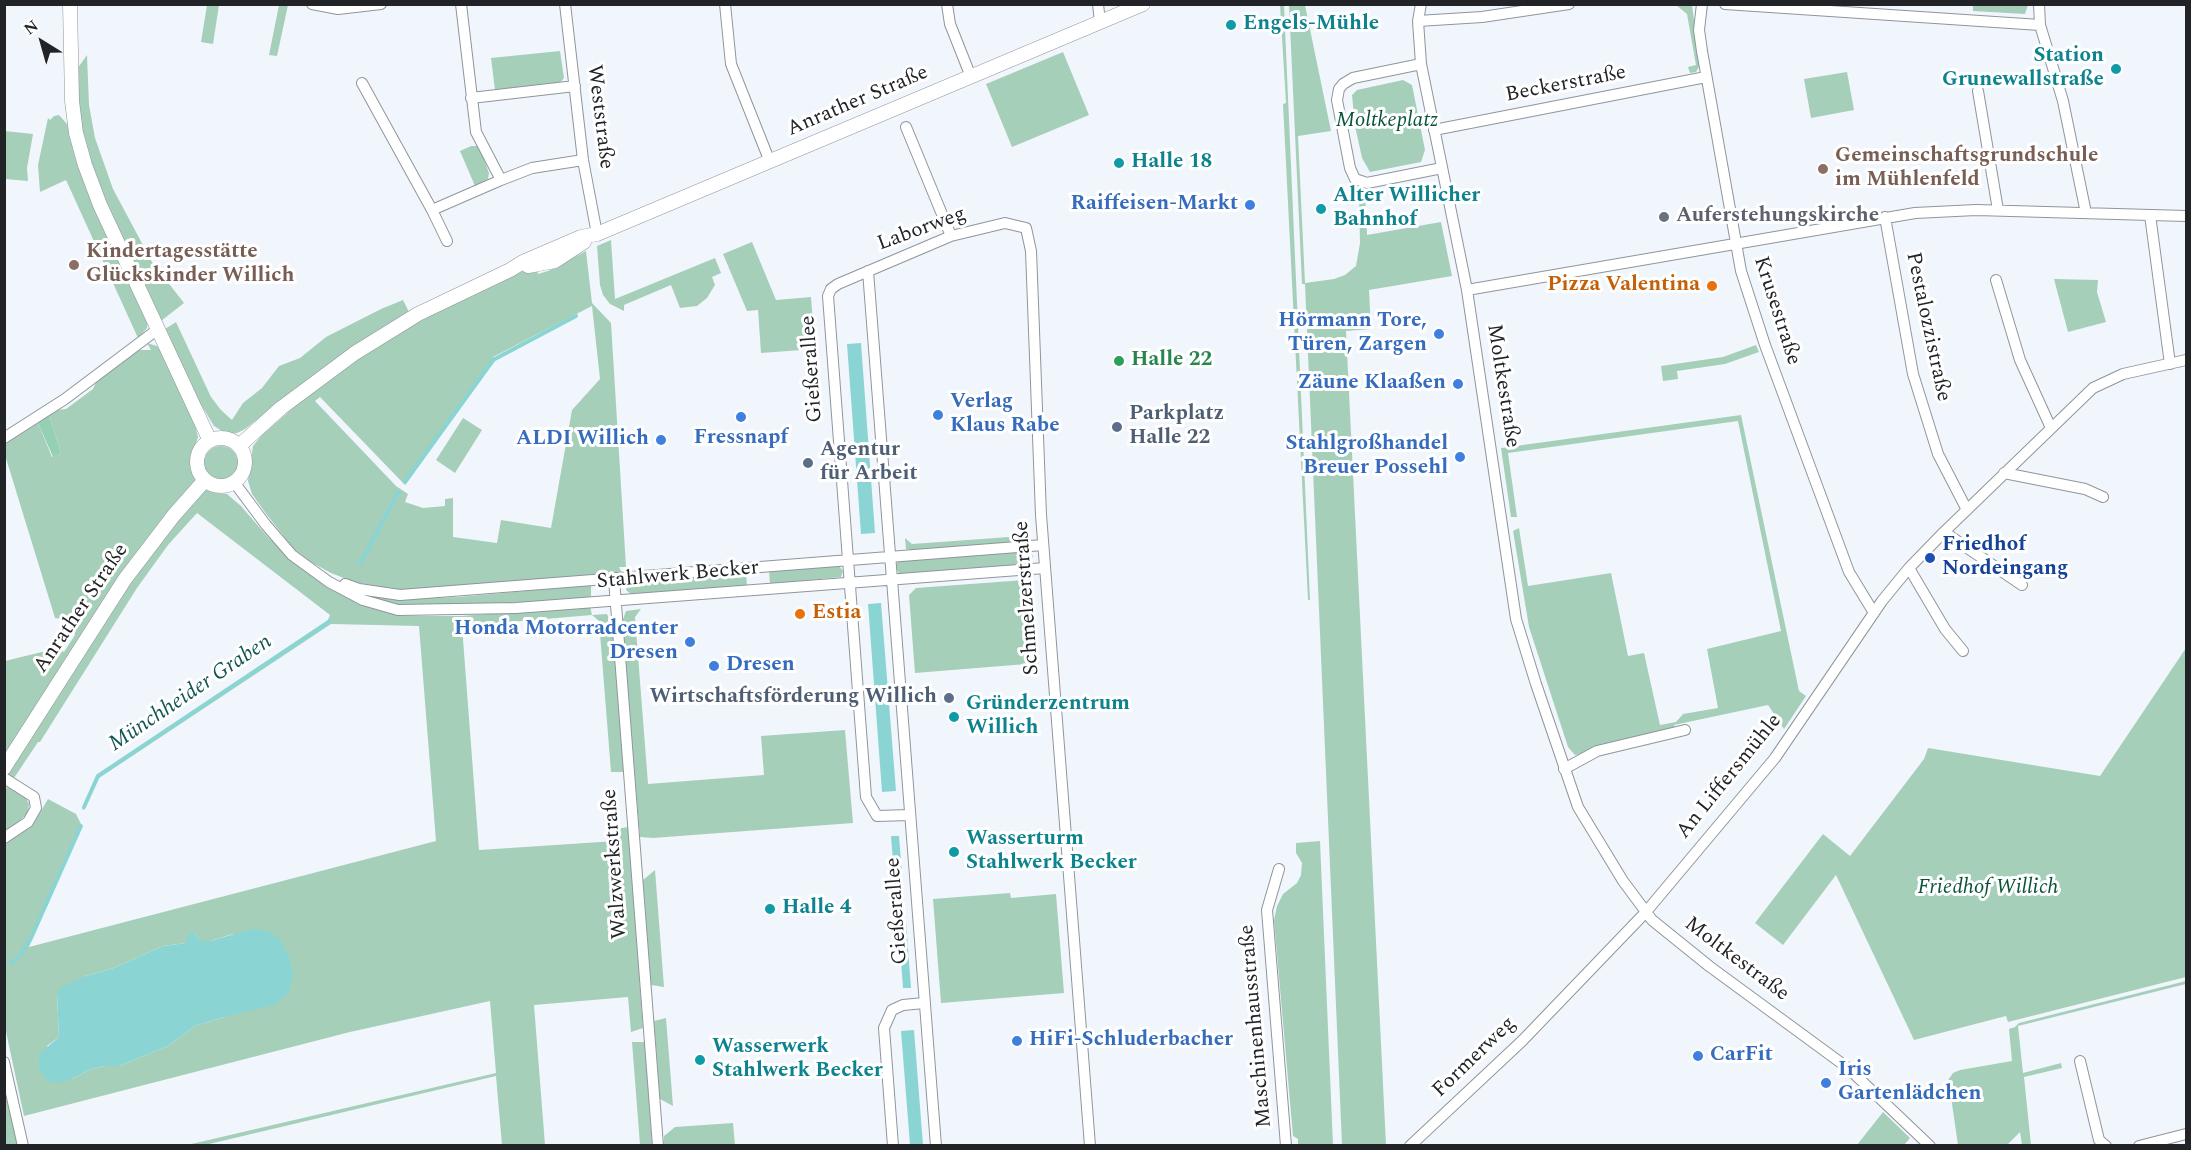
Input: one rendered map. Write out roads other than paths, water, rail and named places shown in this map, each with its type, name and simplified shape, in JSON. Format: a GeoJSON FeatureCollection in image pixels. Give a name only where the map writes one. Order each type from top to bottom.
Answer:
{"type":"FeatureCollection","features":[{"type":"Feature","properties":{"kind":"street"},"geometry":{"type":"LineString","coordinates":[[70,4],[71,93],[74,123],[82,154],[96,195],[210,441]]}},
{"type":"Feature","properties":{"kind":"street"},"geometry":{"type":"LineString","coordinates":[[312,4],[338,9],[381,4]]}},
{"type":"Feature","properties":{"kind":"street"},"geometry":{"type":"LineString","coordinates":[[461,4],[476,132],[501,180]]}},
{"type":"Feature","properties":{"kind":"street","name":"Weststraße"},"geometry":{"type":"LineString","coordinates":[[565,4],[593,235]]}},
{"type":"Feature","properties":{"kind":"street"},"geometry":{"type":"LineString","coordinates":[[725,4],[731,64],[770,162]]}},
{"type":"Feature","properties":{"kind":"street"},"geometry":{"type":"LineString","coordinates":[[947,4],[950,24],[971,77]]}},
{"type":"Feature","properties":{"kind":"street"},"geometry":{"type":"LineString","coordinates":[[1098,4],[1100,22]]}},
{"type":"Feature","properties":{"kind":"street","name":"Anrather Straße"},"geometry":{"type":"LineString","coordinates":[[239,446],[281,408],[355,353],[418,314],[523,262],[770,162],[1143,4]]}},
{"type":"Feature","properties":{"kind":"street","name":"Moltkestraße"},"geometry":{"type":"LineString","coordinates":[[1421,4],[1418,21],[1421,64],[1467,290],[1516,618],[1578,807],[1645,913],[1710,966],[1848,1068],[1930,1146]]}},
{"type":"Feature","properties":{"kind":"street"},"geometry":{"type":"LineString","coordinates":[[1418,21],[1482,17],[1569,4]]}},
{"type":"Feature","properties":{"kind":"street","name":"Krusestraße"},"geometry":{"type":"LineString","coordinates":[[1702,4],[1699,30],[1741,272],[1765,345],[1837,540],[1850,572],[1874,613]]}},
{"type":"Feature","properties":{"kind":"street"},"geometry":{"type":"LineString","coordinates":[[1725,4],[2040,25]]}},
{"type":"Feature","properties":{"kind":"street"},"geometry":{"type":"LineString","coordinates":[[2039,4],[2040,25],[2063,101],[2086,213]]}},
{"type":"Feature","properties":{"kind":"street"},"geometry":{"type":"LineString","coordinates":[[1421,64],[1349,80],[1339,89],[1336,100],[1350,168],[1358,181],[1371,183],[1442,168]]}},
{"type":"Feature","properties":{"kind":"street","name":"Beckerstraße"},"geometry":{"type":"LineString","coordinates":[[1434,130],[1706,77]]}},
{"type":"Feature","properties":{"kind":"street"},"geometry":{"type":"LineString","coordinates":[[362,83],[447,241]]}},
{"type":"Feature","properties":{"kind":"street"},"geometry":{"type":"LineString","coordinates":[[471,98],[575,86]]}},
{"type":"Feature","properties":{"kind":"street"},"geometry":{"type":"LineString","coordinates":[[1978,90],[1998,210]]}},
{"type":"Feature","properties":{"kind":"street"},"geometry":{"type":"LineString","coordinates":[[906,127],[951,236]]}},
{"type":"Feature","properties":{"kind":"street"},"geometry":{"type":"LineString","coordinates":[[432,210],[532,168],[583,160]]}},
{"type":"Feature","properties":{"kind":"street"},"geometry":{"type":"LineString","coordinates":[[1467,290],[1885,217],[1934,211],[1998,210],[2187,216]]}},
{"type":"Feature","properties":{"kind":"street"},"geometry":{"type":"LineString","coordinates":[[2150,214],[2170,364]]}},
{"type":"Feature","properties":{"kind":"street","name":"Pestalozzistraße"},"geometry":{"type":"LineString","coordinates":[[1885,217],[1913,374],[1938,454],[1966,510]]}},
{"type":"Feature","properties":{"kind":"street","name":"Laborweg"},"geometry":{"type":"LineString","coordinates":[[868,271],[951,236],[1005,223],[1026,228]]}},
{"type":"Feature","properties":{"kind":"street","name":"Schmelzerstraße"},"geometry":{"type":"LineString","coordinates":[[1026,228],[1031,251],[1045,568],[1090,1146]]}},
{"type":"Feature","properties":{"kind":"street","name":"Gießerallee"},"geometry":{"type":"LineString","coordinates":[[910,815],[877,816],[866,797],[849,582],[828,299],[829,291],[835,285],[868,271],[936,1146]]}},
{"type":"Feature","properties":{"kind":"street"},"geometry":{"type":"LineString","coordinates":[[1996,280],[2020,360],[2051,428]]}},
{"type":"Feature","properties":{"kind":"street"},"geometry":{"type":"LineString","coordinates":[[4,438],[65,399],[158,329]]}},
{"type":"Feature","properties":{"kind":"street","name":"An Liffersmühle"},"geometry":{"type":"LineString","coordinates":[[1565,998],[1645,913],[1775,758],[1874,613],[1909,568],[1944,532],[2093,388],[2123,374],[2187,360]]}},
{"type":"Feature","properties":{"kind":"street"},"geometry":{"type":"LineString","coordinates":[[224,438],[239,446],[245,465],[240,477],[234,482],[219,486],[205,480],[197,467],[197,460],[199,452],[210,441],[224,438]]}},
{"type":"Feature","properties":{"kind":"street"},"geometry":{"type":"LineString","coordinates":[[2004,473],[2085,489],[2103,497]]}},
{"type":"Feature","properties":{"kind":"street","name":"Anrather Straße"},"geometry":{"type":"LineString","coordinates":[[4,768],[122,585],[166,525],[205,480]]}},
{"type":"Feature","properties":{"kind":"street","name":"Stahlwerk Becker"},"geometry":{"type":"LineString","coordinates":[[234,482],[292,555],[363,600],[398,610],[516,608],[1045,568]]}},
{"type":"Feature","properties":{"kind":"street"},"geometry":{"type":"LineString","coordinates":[[1944,532],[2022,585]]}},
{"type":"Feature","properties":{"kind":"street","name":"Stahlwerk Becker"},"geometry":{"type":"LineString","coordinates":[[322,576],[359,589],[400,594],[1044,545]]}},
{"type":"Feature","properties":{"kind":"street"},"geometry":{"type":"LineString","coordinates":[[1909,568],[1945,629],[1963,651]]}},
{"type":"Feature","properties":{"kind":"street","name":"Walzwerkstraße"},"geometry":{"type":"LineString","coordinates":[[614,579],[658,1146]]}},
{"type":"Feature","properties":{"kind":"street"},"geometry":{"type":"LineString","coordinates":[[1564,769],[1597,751],[1685,730]]}},
{"type":"Feature","properties":{"kind":"street"},"geometry":{"type":"LineString","coordinates":[[4,778],[34,797],[36,808],[28,822],[4,838]]}},
{"type":"Feature","properties":{"kind":"street","name":"Maschinenhausstraße"},"geometry":{"type":"LineString","coordinates":[[1279,869],[1267,910],[1286,1146]]}},
{"type":"Feature","properties":{"kind":"street","name":"Formerweg"},"geometry":{"type":"LineString","coordinates":[[1410,1146],[1477,1085],[1565,998]]}},
{"type":"Feature","properties":{"kind":"street"},"geometry":{"type":"LineString","coordinates":[[893,1146],[884,1028],[890,1012],[896,1008],[924,1003]]}},
{"type":"Feature","properties":{"kind":"street"},"geometry":{"type":"LineString","coordinates":[[2080,1061],[2099,1140],[2106,1146]]}},
{"type":"Feature","properties":{"kind":"street"},"geometry":{"type":"LineString","coordinates":[[4,1062],[23,1146]]}},
{"type":"Feature","properties":{"kind":"street"},"geometry":{"type":"LineString","coordinates":[[2139,1146],[2187,1134]]}},
{"type":"Feature","properties":{"kind":"water"},"geometry":{"type":"Polygon","coordinates":[[[861,343],[875,533],[861,534],[847,344],[861,343]]]}},
{"type":"Feature","properties":{"kind":"water"},"geometry":{"type":"Polygon","coordinates":[[[881,603],[896,791],[882,792],[868,604],[881,603]]]}},
{"type":"Feature","properties":{"kind":"water"},"geometry":{"type":"Polygon","coordinates":[[[891,836],[899,836],[904,900],[896,901],[891,836]]]}},
{"type":"Feature","properties":{"kind":"water"},"geometry":{"type":"Polygon","coordinates":[[[898,921],[906,921],[911,988],[903,988],[898,921]]]}},
{"type":"Feature","properties":{"kind":"water"},"geometry":{"type":"Polygon","coordinates":[[[252,929],[269,931],[281,941],[289,956],[293,974],[289,993],[274,1005],[195,1026],[168,1046],[119,1066],[91,1069],[58,1083],[46,1080],[39,1069],[39,1054],[59,1037],[57,994],[61,988],[85,976],[114,968],[163,946],[186,943],[189,933],[194,932],[200,941],[210,941],[252,929]]]}},
{"type":"Feature","properties":{"kind":"water"},"geometry":{"type":"Polygon","coordinates":[[[914,1030],[923,1145],[910,1145],[901,1031],[914,1030]]]}},
{"type":"Feature","properties":{"kind":"waterway","name":"Münchheider Graben"},"geometry":{"type":"LineString","coordinates":[[405,482],[493,360],[576,316]]}},
{"type":"Feature","properties":{"kind":"waterway","name":"Münchheider Graben"},"geometry":{"type":"LineString","coordinates":[[360,564],[399,491]]}},
{"type":"Feature","properties":{"kind":"waterway","name":"Münchheider Graben"},"geometry":{"type":"LineString","coordinates":[[84,807],[98,776],[330,621]]}},
{"type":"Feature","properties":{"kind":"waterway","name":"Münchheider Graben"},"geometry":{"type":"LineString","coordinates":[[12,963],[31,938],[81,826]]}},
{"type":"Feature","properties":{"kind":"place","name":"Engels-Mühle"},"geometry":{"type":"Point","coordinates":[1231,25]}},
{"type":"Feature","properties":{"kind":"place","name":"Station Grunewallstraße"},"geometry":{"type":"Point","coordinates":[2116,69]}},
{"type":"Feature","properties":{"kind":"place","name":"Halle 18"},"geometry":{"type":"Point","coordinates":[1119,163]}},
{"type":"Feature","properties":{"kind":"place","name":"Gemeinschaftsgrundschule im Mühlenfeld"},"geometry":{"type":"Point","coordinates":[1823,169]}},
{"type":"Feature","properties":{"kind":"place","name":"Raiffeisen-Markt"},"geometry":{"type":"Point","coordinates":[1250,205]}},
{"type":"Feature","properties":{"kind":"place","name":"Alter Willicher Bahnhof"},"geometry":{"type":"Point","coordinates":[1321,209]}},
{"type":"Feature","properties":{"kind":"place","name":"Auferstehungskirche"},"geometry":{"type":"Point","coordinates":[1664,217]}},
{"type":"Feature","properties":{"kind":"place","name":"Kindertagesstätte Glückskinder Willich"},"geometry":{"type":"Point","coordinates":[74,265]}},
{"type":"Feature","properties":{"kind":"place","name":"Pizza Valentina"},"geometry":{"type":"Point","coordinates":[1712,286]}},
{"type":"Feature","properties":{"kind":"place","name":"Hörmann Tore, Türen, Zargen"},"geometry":{"type":"Point","coordinates":[1439,334]}},
{"type":"Feature","properties":{"kind":"place","name":"Halle 22"},"geometry":{"type":"Point","coordinates":[1119,361]}},
{"type":"Feature","properties":{"kind":"place","name":"Zäune Klaaßen"},"geometry":{"type":"Point","coordinates":[1458,384]}},
{"type":"Feature","properties":{"kind":"place","name":"Verlag Klaus Rabe"},"geometry":{"type":"Point","coordinates":[938,415]}},
{"type":"Feature","properties":{"kind":"place","name":"Fressnapf"},"geometry":{"type":"Point","coordinates":[741,417]}},
{"type":"Feature","properties":{"kind":"place","name":"Parkplatz Halle 22"},"geometry":{"type":"Point","coordinates":[1117,427]}},
{"type":"Feature","properties":{"kind":"place","name":"ALDI Willich"},"geometry":{"type":"Point","coordinates":[661,440]}},
{"type":"Feature","properties":{"kind":"place","name":"Stahlgroßhandel Breuer Possehl"},"geometry":{"type":"Point","coordinates":[1460,457]}},
{"type":"Feature","properties":{"kind":"place","name":"Agentur für Arbeit"},"geometry":{"type":"Point","coordinates":[808,463]}},
{"type":"Feature","properties":{"kind":"place","name":"Friedhof Nordeingang"},"geometry":{"type":"Point","coordinates":[1930,558]}},
{"type":"Feature","properties":{"kind":"place","name":"Estia"},"geometry":{"type":"Point","coordinates":[800,614]}},
{"type":"Feature","properties":{"kind":"place","name":"Honda Motorradcenter Dresen"},"geometry":{"type":"Point","coordinates":[690,642]}},
{"type":"Feature","properties":{"kind":"place","name":"Dresen"},"geometry":{"type":"Point","coordinates":[714,666]}},
{"type":"Feature","properties":{"kind":"place","name":"Wirtschaftsförderung Willich"},"geometry":{"type":"Point","coordinates":[949,698]}},
{"type":"Feature","properties":{"kind":"place","name":"Gründerzentrum Willich"},"geometry":{"type":"Point","coordinates":[954,717]}},
{"type":"Feature","properties":{"kind":"place","name":"Wasserturm Stahlwerk Becker"},"geometry":{"type":"Point","coordinates":[954,852]}},
{"type":"Feature","properties":{"kind":"place","name":"Halle 4"},"geometry":{"type":"Point","coordinates":[770,909]}},
{"type":"Feature","properties":{"kind":"place","name":"HiFi-Schluderbacher"},"geometry":{"type":"Point","coordinates":[1017,1041]}},
{"type":"Feature","properties":{"kind":"place","name":"CarFit"},"geometry":{"type":"Point","coordinates":[1698,1056]}},
{"type":"Feature","properties":{"kind":"place","name":"Wasserwerk Stahlwerk Becker"},"geometry":{"type":"Point","coordinates":[700,1060]}},
{"type":"Feature","properties":{"kind":"place","name":"Iris Gartenlädchen"},"geometry":{"type":"Point","coordinates":[1826,1083]}},
{"type":"Feature","properties":{"kind":"park label","name":"Moltkeplatz"},"geometry":{"type":"Point","coordinates":[1387,122]}},
{"type":"Feature","properties":{"kind":"park label","name":"Friedhof Willich"},"geometry":{"type":"Point","coordinates":[1988,889]}}]}
